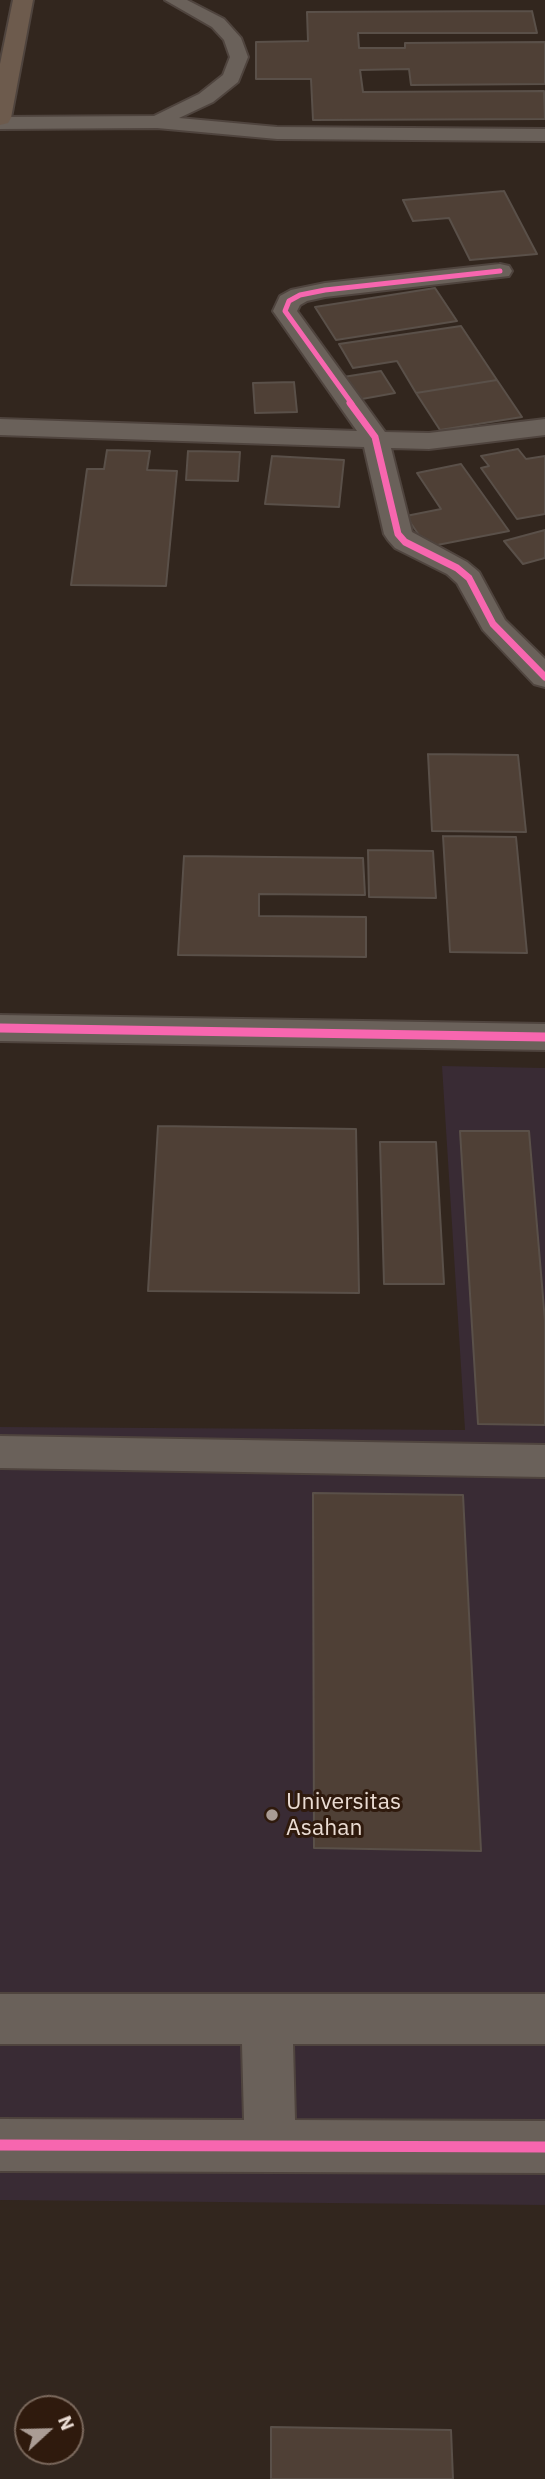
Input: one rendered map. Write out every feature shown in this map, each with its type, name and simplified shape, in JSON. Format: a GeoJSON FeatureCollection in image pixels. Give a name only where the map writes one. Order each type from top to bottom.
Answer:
{"type":"FeatureCollection","features":[{"type":"Feature","properties":{"kind":"highway"},"geometry":{"type":"LineString","coordinates":[[0,120],[23,0]]}},
{"type":"Feature","properties":{"kind":"street"},"geometry":{"type":"LineString","coordinates":[[500,271],[326,290],[300,295],[289,301],[285,311],[375,437],[398,534],[405,542],[457,568],[469,578],[493,624],[545,677]]}},
{"type":"Feature","properties":{"kind":"street"},"geometry":{"type":"LineString","coordinates":[[0,427],[375,437],[429,441],[545,427]]}},
{"type":"Feature","properties":{"kind":"street"},"geometry":{"type":"LineString","coordinates":[[0,1028],[545,1037]]}},
{"type":"Feature","properties":{"kind":"street"},"geometry":{"type":"LineString","coordinates":[[0,2019],[545,2019]]}},
{"type":"Feature","properties":{"kind":"street"},"geometry":{"type":"LineString","coordinates":[[267,2019],[270,2146]]}},
{"type":"Feature","properties":{"kind":"street"},"geometry":{"type":"LineString","coordinates":[[0,2146],[545,2147]]}},
{"type":"Feature","properties":{"kind":"lane"},"geometry":{"type":"LineString","coordinates":[[157,122],[206,98],[231,78],[239,57],[232,38],[218,23],[174,0]]}},
{"type":"Feature","properties":{"kind":"lane"},"geometry":{"type":"LineString","coordinates":[[0,120],[157,122],[277,133],[545,135]]}},
{"type":"Feature","properties":{"kind":"lane"},"geometry":{"type":"LineString","coordinates":[[0,1451],[545,1461]]}},
{"type":"Feature","properties":{"kind":"shaded area","name":"Universitas Asahan"},"geometry":{"type":"Polygon","coordinates":[[[442,1066],[545,1068],[545,2205],[0,2200],[0,1427],[465,1430],[442,1066]]]}},
{"type":"Feature","properties":{"kind":"building"},"geometry":{"type":"Polygon","coordinates":[[[532,11],[537,33],[358,33],[359,48],[405,48],[405,43],[545,42],[545,84],[411,85],[409,69],[360,70],[363,92],[544,91],[545,119],[313,120],[311,79],[256,79],[256,42],[308,41],[307,12],[532,11]]]}},
{"type":"Feature","properties":{"kind":"building"},"geometry":{"type":"Polygon","coordinates":[[[504,191],[537,254],[470,260],[449,218],[413,221],[403,200],[504,191]]]}},
{"type":"Feature","properties":{"kind":"building"},"geometry":{"type":"Polygon","coordinates":[[[435,288],[457,321],[336,340],[315,307],[435,288]]]}},
{"type":"Feature","properties":{"kind":"building"},"geometry":{"type":"Polygon","coordinates":[[[461,326],[497,380],[416,393],[397,361],[353,368],[339,344],[461,326]]]}},
{"type":"Feature","properties":{"kind":"building"},"geometry":{"type":"Polygon","coordinates":[[[381,371],[395,393],[351,401],[337,378],[381,371]]]}},
{"type":"Feature","properties":{"kind":"building"},"geometry":{"type":"Polygon","coordinates":[[[497,380],[522,417],[440,430],[416,393],[497,380]]]}},
{"type":"Feature","properties":{"kind":"building"},"geometry":{"type":"Polygon","coordinates":[[[294,382],[297,412],[255,413],[253,383],[294,382]]]}},
{"type":"Feature","properties":{"kind":"building"},"geometry":{"type":"Polygon","coordinates":[[[518,449],[526,459],[545,456],[545,514],[517,519],[481,468],[489,466],[481,456],[518,449]]]}},
{"type":"Feature","properties":{"kind":"building"},"geometry":{"type":"Polygon","coordinates":[[[107,450],[150,451],[147,470],[177,471],[166,586],[71,585],[87,469],[104,469],[107,450]]]}},
{"type":"Feature","properties":{"kind":"building"},"geometry":{"type":"Polygon","coordinates":[[[188,451],[240,452],[238,481],[186,480],[188,451]]]}},
{"type":"Feature","properties":{"kind":"building"},"geometry":{"type":"Polygon","coordinates":[[[272,456],[344,460],[339,507],[265,504],[272,456]]]}},
{"type":"Feature","properties":{"kind":"building"},"geometry":{"type":"Polygon","coordinates":[[[461,464],[509,531],[427,547],[406,516],[441,509],[417,473],[461,464]]]}},
{"type":"Feature","properties":{"kind":"building"},"geometry":{"type":"Polygon","coordinates":[[[545,530],[545,558],[523,564],[504,541],[545,530]]]}},
{"type":"Feature","properties":{"kind":"building"},"geometry":{"type":"Polygon","coordinates":[[[428,754],[518,755],[526,832],[432,831],[428,754]]]}},
{"type":"Feature","properties":{"kind":"building"},"geometry":{"type":"Polygon","coordinates":[[[443,836],[516,837],[527,953],[450,952],[443,836]]]}},
{"type":"Feature","properties":{"kind":"building"},"geometry":{"type":"Polygon","coordinates":[[[368,850],[433,851],[436,898],[369,897],[368,850]]]}},
{"type":"Feature","properties":{"kind":"building"},"geometry":{"type":"Polygon","coordinates":[[[184,856],[363,858],[365,895],[259,894],[259,916],[366,917],[366,957],[178,955],[184,856]]]}},
{"type":"Feature","properties":{"kind":"building"},"geometry":{"type":"Polygon","coordinates":[[[158,1126],[356,1129],[359,1293],[148,1291],[158,1126]]]}},
{"type":"Feature","properties":{"kind":"building"},"geometry":{"type":"Polygon","coordinates":[[[460,1131],[529,1131],[545,1321],[545,1425],[478,1424],[460,1131]]]}},
{"type":"Feature","properties":{"kind":"building"},"geometry":{"type":"Polygon","coordinates":[[[380,1142],[436,1142],[444,1284],[384,1284],[380,1142]]]}},
{"type":"Feature","properties":{"kind":"building"},"geometry":{"type":"Polygon","coordinates":[[[313,1493],[463,1495],[481,1851],[314,1848],[313,1493]]]}},
{"type":"Feature","properties":{"kind":"building"},"geometry":{"type":"Polygon","coordinates":[[[271,2427],[451,2430],[453,2479],[271,2479],[271,2427]]]}},
{"type":"Feature","properties":{"kind":"cycle path"},"geometry":{"type":"LineString","coordinates":[[500,271],[325,290],[300,295],[289,301],[285,311],[375,437],[398,534],[405,542],[457,568],[469,578],[493,624],[545,677]]}},
{"type":"Feature","properties":{"kind":"cycle path"},"geometry":{"type":"LineString","coordinates":[[0,1028],[545,1037]]}},
{"type":"Feature","properties":{"kind":"cycle path"},"geometry":{"type":"LineString","coordinates":[[0,2145],[545,2147]]}},
{"type":"Feature","properties":{"kind":"place","name":"Universitas Asahan"},"geometry":{"type":"Point","coordinates":[272,1815]}}]}
